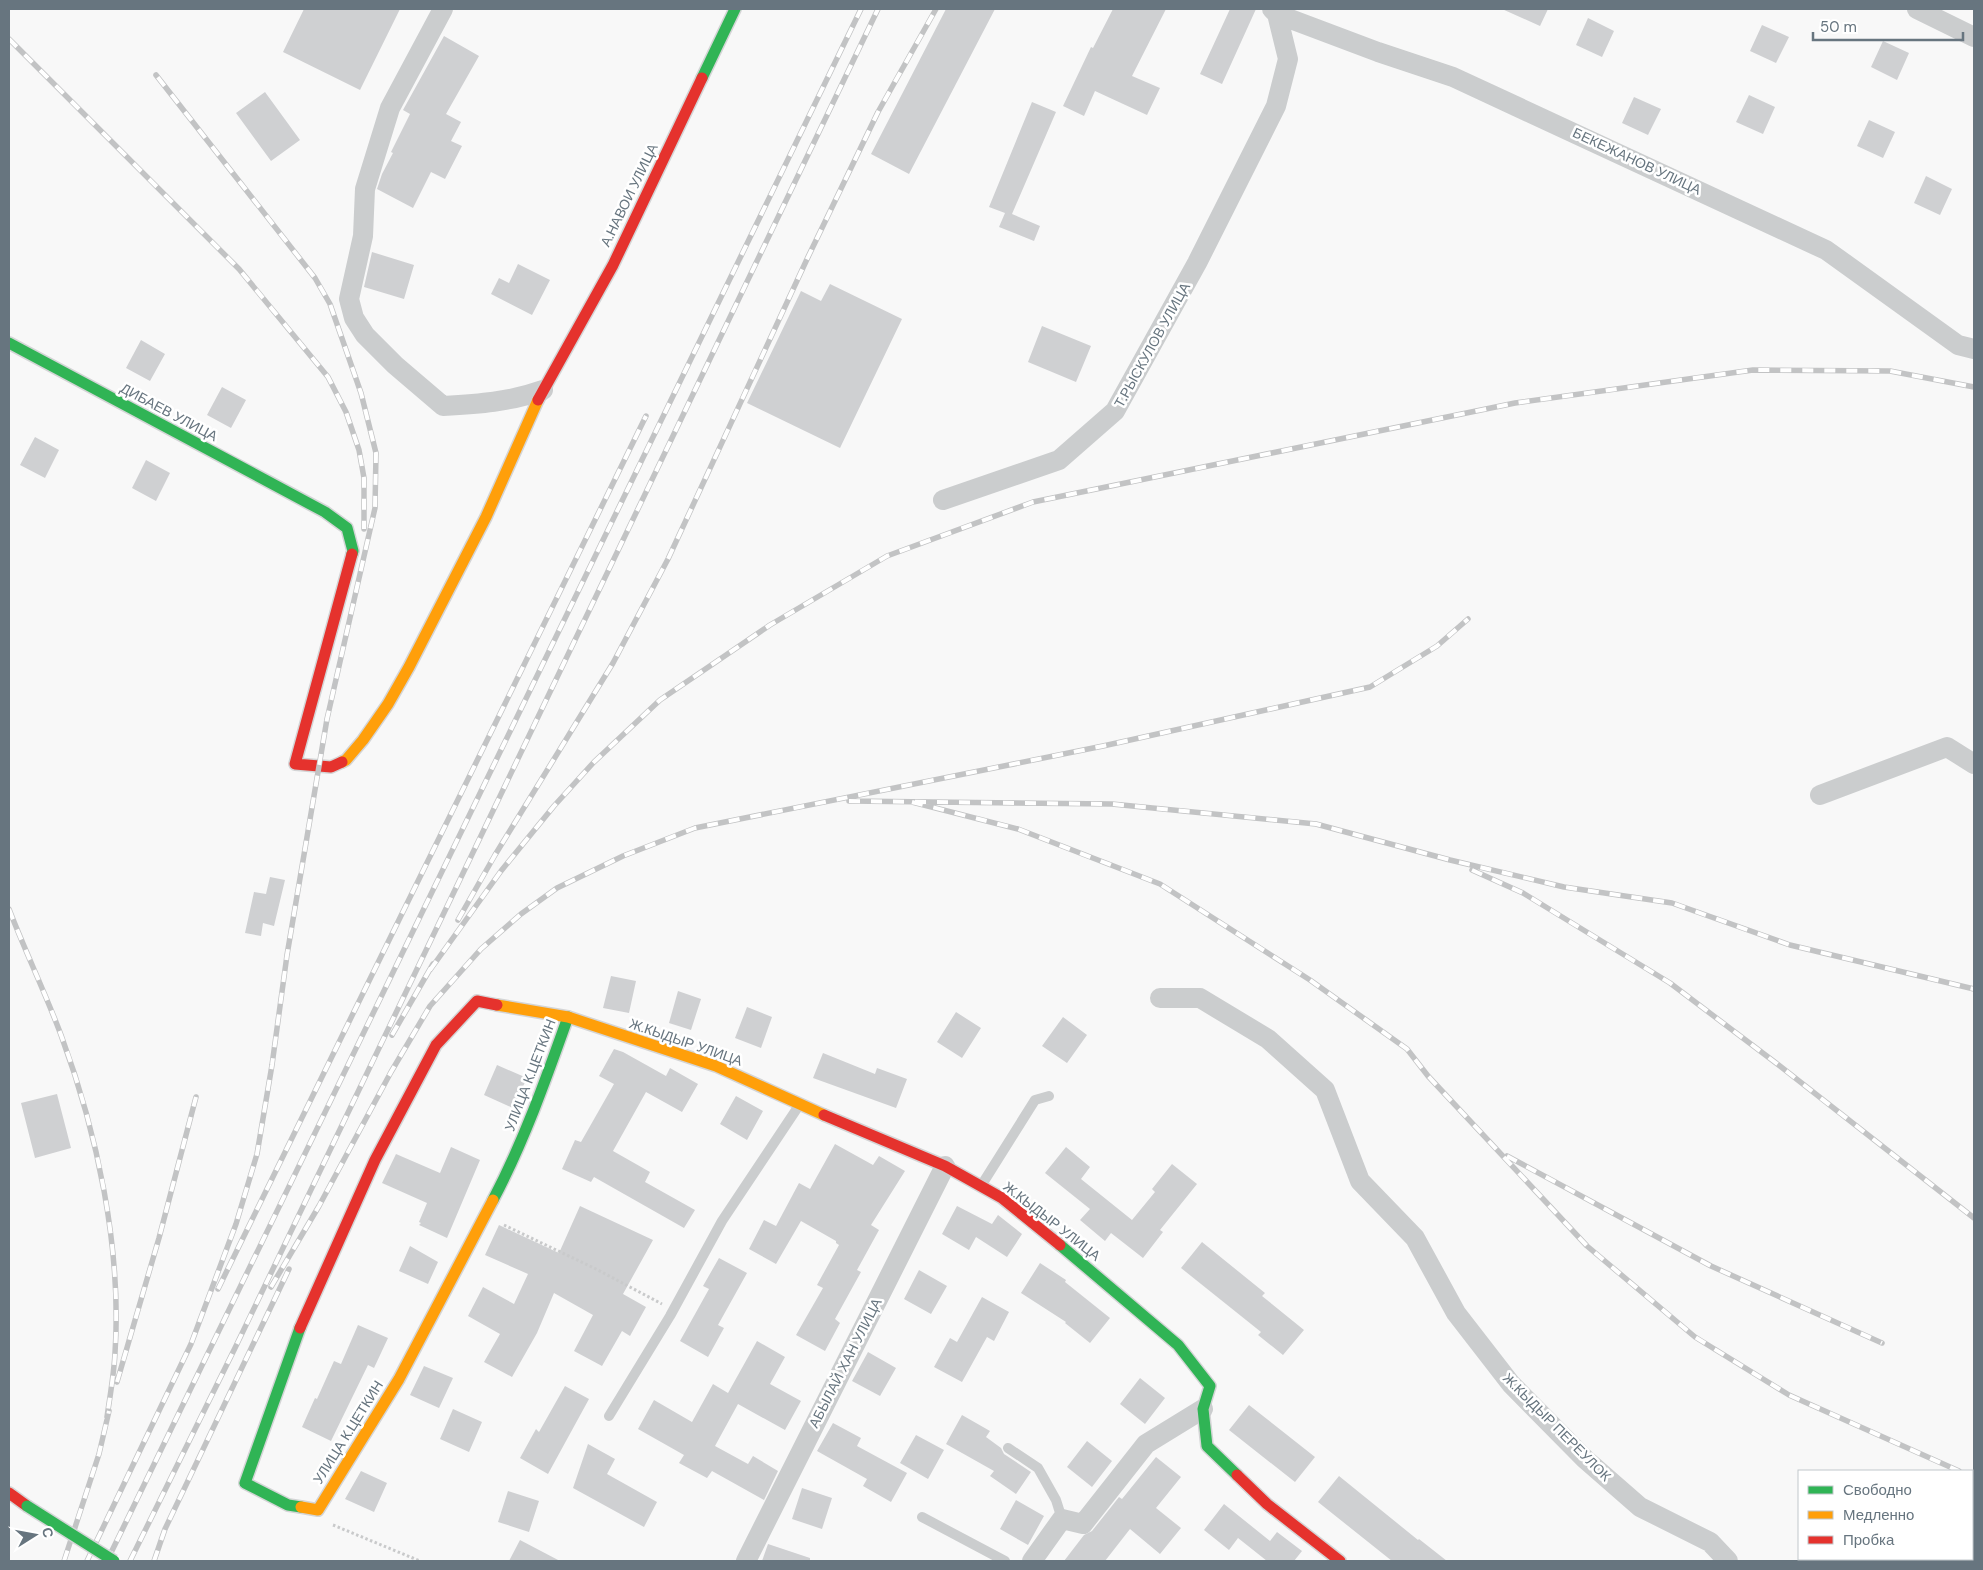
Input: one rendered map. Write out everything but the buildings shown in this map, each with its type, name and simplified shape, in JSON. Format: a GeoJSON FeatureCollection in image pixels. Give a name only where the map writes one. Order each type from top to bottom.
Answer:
{"type":"FeatureCollection","features":[{"type":"Feature","properties":{"kind":"street"},"geometry":{"type":"LineString","coordinates":[[443,9],[390,108],[365,189],[363,236],[349,298],[354,318],[365,335],[395,365],[443,406],[485,404],[521,398],[543,390]]}},
{"type":"Feature","properties":{"kind":"street","name":"А.НАВОИ УЛИЦА"},"geometry":{"type":"LineString","coordinates":[[315,507],[347,528],[353,551],[295,764],[331,767],[346,760],[363,740],[388,704],[409,667],[486,517],[543,390],[613,265],[735,9]]}},
{"type":"Feature","properties":{"kind":"street"},"geometry":{"type":"LineString","coordinates":[[1917,9],[1974,37]]}},
{"type":"Feature","properties":{"kind":"street","name":"БЕКЕЖАНОВ УЛИЦА"},"geometry":{"type":"LineString","coordinates":[[1196,263],[1276,106],[1288,59],[1275,12]]}},
{"type":"Feature","properties":{"kind":"street","name":"БЕКЕЖАНОВ УЛИЦА"},"geometry":{"type":"LineString","coordinates":[[1275,12],[1378,52],[1453,77],[1826,250],[1958,345],[1974,349]]}},
{"type":"Feature","properties":{"kind":"street","name":"Т.РЫСКУЛОВ УЛИЦА"},"geometry":{"type":"LineString","coordinates":[[943,500],[1059,460],[1115,411],[1196,263]]}},
{"type":"Feature","properties":{"kind":"street","name":"ДИБАЕВ УЛИЦА"},"geometry":{"type":"LineString","coordinates":[[9,344],[315,507]]}},
{"type":"Feature","properties":{"kind":"street"},"geometry":{"type":"LineString","coordinates":[[1820,795],[1947,747],[1974,764]]}},
{"type":"Feature","properties":{"kind":"street","name":"Ж.КЫДЫР ПЕРЕУЛОК"},"geometry":{"type":"LineString","coordinates":[[1160,998],[1200,998],[1268,1039],[1325,1090],[1360,1181],[1415,1238],[1456,1313],[1511,1384],[1585,1459],[1640,1507],[1710,1542],[1728,1561]]}},
{"type":"Feature","properties":{"kind":"street","name":"УЛИЦА К.ЦЕТКИН"},"geometry":{"type":"LineString","coordinates":[[477,1001],[568,1017],[538,1104],[505,1177],[484,1216],[399,1379],[318,1510],[288,1505],[245,1483],[303,1321],[375,1160],[436,1045],[477,1001]]}},
{"type":"Feature","properties":{"kind":"street","name":"Ж.КЫДЫР УЛИЦА"},"geometry":{"type":"LineString","coordinates":[[568,1017],[716,1066],[945,1166],[1002,1198],[1067,1250],[1178,1345],[1210,1386],[1203,1409],[1207,1446],[1267,1504],[1340,1561]]}},
{"type":"Feature","properties":{"kind":"street","name":"АБЫЛАЙ ХАН УЛИЦА"},"geometry":{"type":"LineString","coordinates":[[746,1561],[945,1166]]}},
{"type":"Feature","properties":{"kind":"street"},"geometry":{"type":"LineString","coordinates":[[1032,1561],[1062,1519],[1083,1524],[1146,1444],[1203,1409]]}},
{"type":"Feature","properties":{"kind":"street"},"geometry":{"type":"LineString","coordinates":[[9,1493],[114,1561]]}},
{"type":"Feature","properties":{"kind":"lane"},"geometry":{"type":"LineString","coordinates":[[981,1186],[1035,1100],[1050,1096]]}},
{"type":"Feature","properties":{"kind":"lane"},"geometry":{"type":"LineString","coordinates":[[608,1416],[674,1310],[722,1221],[800,1104]]}},
{"type":"Feature","properties":{"kind":"lane"},"geometry":{"type":"LineString","coordinates":[[1008,1448],[1038,1468],[1056,1500],[1062,1519]]}},
{"type":"Feature","properties":{"kind":"lane"},"geometry":{"type":"LineString","coordinates":[[922,1517],[1005,1561]]}},
{"type":"Feature","properties":{"kind":"path"},"geometry":{"type":"LineString","coordinates":[[484,1216],[596,1269],[674,1310]]}},
{"type":"Feature","properties":{"kind":"path"},"geometry":{"type":"LineString","coordinates":[[318,1510],[325,1522],[420,1561]]}},
{"type":"Feature","properties":{"kind":"railway"},"geometry":{"type":"LineString","coordinates":[[107,1561],[861,9]]}},
{"type":"Feature","properties":{"kind":"railway"},"geometry":{"type":"LineString","coordinates":[[130,1561],[235,1348],[878,9]]}},
{"type":"Feature","properties":{"kind":"railway"},"geometry":{"type":"LineString","coordinates":[[458,920],[495,855],[613,663],[668,559],[808,257],[878,112],[936,9]]}},
{"type":"Feature","properties":{"kind":"railway"},"geometry":{"type":"LineString","coordinates":[[9,39],[239,269],[328,377],[346,412],[359,450],[364,478],[364,529]]}},
{"type":"Feature","properties":{"kind":"railway"},"geometry":{"type":"LineString","coordinates":[[87,1561],[191,1344],[236,1224],[257,1154],[272,1065],[287,955],[327,719],[375,508],[376,453],[361,393],[330,304],[315,278],[156,75]]}},
{"type":"Feature","properties":{"kind":"railway"},"geometry":{"type":"LineString","coordinates":[[430,970],[501,871],[554,806],[594,762],[660,700],[770,625],[887,556],[1033,502],[1515,403],[1753,370],[1890,371],[1974,387]]}},
{"type":"Feature","properties":{"kind":"railway"},"geometry":{"type":"LineString","coordinates":[[218,1289],[646,416]]}},
{"type":"Feature","properties":{"kind":"railway"},"geometry":{"type":"LineString","coordinates":[[271,1287],[319,1206],[391,1072],[430,1006],[481,949],[521,914],[557,888],[623,856],[695,828],[1103,746],[1370,687],[1437,646],[1468,619]]}},
{"type":"Feature","properties":{"kind":"railway"},"geometry":{"type":"LineString","coordinates":[[849,801],[1112,804],[1316,824],[1450,860],[1564,887],[1672,903],[1790,945],[1974,989]]}},
{"type":"Feature","properties":{"kind":"railway"},"geometry":{"type":"LineString","coordinates":[[912,802],[1018,829],[1160,884],[1310,980],[1407,1049],[1428,1076],[1587,1246],[1695,1337],[1789,1395],[1957,1470]]}},
{"type":"Feature","properties":{"kind":"railway"},"geometry":{"type":"LineString","coordinates":[[1472,870],[1523,893],[1670,983],[1776,1063],[1974,1218]]}},
{"type":"Feature","properties":{"kind":"railway"},"geometry":{"type":"LineString","coordinates":[[9,909],[55,1019],[74,1072],[86,1111],[104,1191],[115,1273],[116,1313],[112,1385],[107,1417]]}},
{"type":"Feature","properties":{"kind":"railway"},"geometry":{"type":"LineString","coordinates":[[392,1035],[433,964]]}},
{"type":"Feature","properties":{"kind":"railway"},"geometry":{"type":"LineString","coordinates":[[117,1382],[159,1238],[196,1097]]}},
{"type":"Feature","properties":{"kind":"railway"},"geometry":{"type":"LineString","coordinates":[[1507,1156],[1711,1266],[1882,1343]]}},
{"type":"Feature","properties":{"kind":"railway"},"geometry":{"type":"LineString","coordinates":[[154,1561],[165,1529],[289,1269]]}},
{"type":"Feature","properties":{"kind":"railway"},"geometry":{"type":"LineString","coordinates":[[64,1561],[99,1454],[109,1411]]}},
{"type":"Feature","properties":{"kind":"traffic: fast"},"geometry":{"type":"LineString","coordinates":[[702,78],[735,9]]}},
{"type":"Feature","properties":{"kind":"traffic: fast"},"geometry":{"type":"LineString","coordinates":[[9,343],[325,512],[347,528],[353,551],[352,554]]}},
{"type":"Feature","properties":{"kind":"traffic: fast"},"geometry":{"type":"LineString","coordinates":[[493,1200],[525,1133],[568,1017]]}},
{"type":"Feature","properties":{"kind":"traffic: fast"},"geometry":{"type":"LineString","coordinates":[[1060,1245],[1178,1345],[1210,1386],[1203,1409],[1207,1446],[1237,1475]]}},
{"type":"Feature","properties":{"kind":"traffic: fast"},"geometry":{"type":"LineString","coordinates":[[300,1328],[245,1483],[288,1505],[301,1507]]}},
{"type":"Feature","properties":{"kind":"traffic: fast"},"geometry":{"type":"LineString","coordinates":[[27,1506],[114,1561]]}},
{"type":"Feature","properties":{"kind":"traffic: slow"},"geometry":{"type":"LineString","coordinates":[[342,762],[346,760],[363,740],[388,704],[409,667],[486,517],[538,400]]}},
{"type":"Feature","properties":{"kind":"traffic: slow"},"geometry":{"type":"LineString","coordinates":[[497,1005],[568,1017],[716,1066],[824,1115]]}},
{"type":"Feature","properties":{"kind":"traffic: slow"},"geometry":{"type":"LineString","coordinates":[[301,1507],[318,1510],[399,1379],[493,1200]]}},
{"type":"Feature","properties":{"kind":"traffic: jam"},"geometry":{"type":"LineString","coordinates":[[538,400],[613,265],[702,78]]}},
{"type":"Feature","properties":{"kind":"traffic: jam"},"geometry":{"type":"LineString","coordinates":[[342,762],[331,767],[295,764],[352,554]]}},
{"type":"Feature","properties":{"kind":"traffic: jam"},"geometry":{"type":"LineString","coordinates":[[300,1328],[375,1160],[436,1045],[477,1001],[497,1005]]}},
{"type":"Feature","properties":{"kind":"traffic: jam"},"geometry":{"type":"LineString","coordinates":[[824,1115],[945,1166],[1002,1198],[1060,1245]]}},
{"type":"Feature","properties":{"kind":"traffic: jam"},"geometry":{"type":"LineString","coordinates":[[1237,1475],[1267,1504],[1340,1561]]}},
{"type":"Feature","properties":{"kind":"traffic: jam"},"geometry":{"type":"LineString","coordinates":[[9,1493],[27,1506]]}}]}
